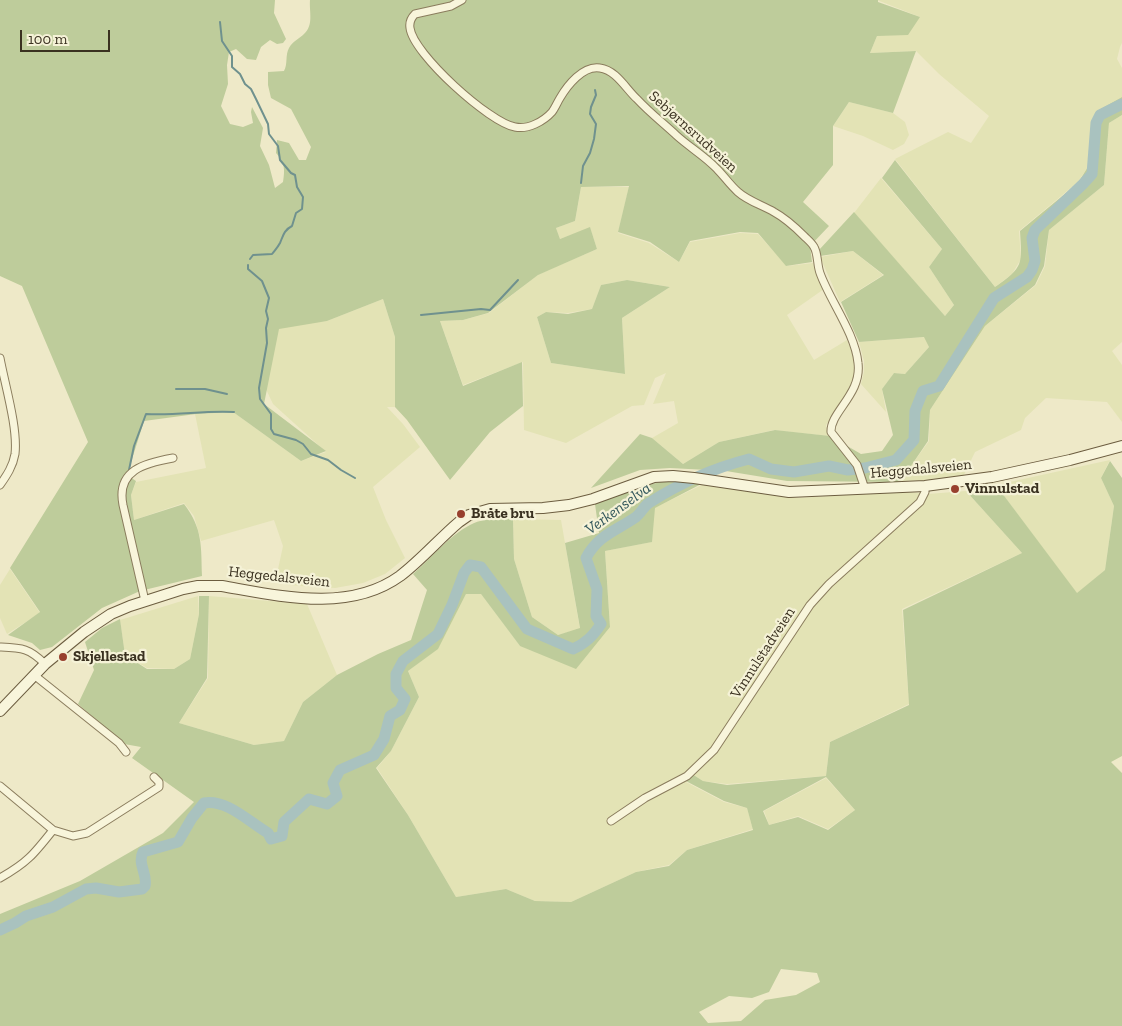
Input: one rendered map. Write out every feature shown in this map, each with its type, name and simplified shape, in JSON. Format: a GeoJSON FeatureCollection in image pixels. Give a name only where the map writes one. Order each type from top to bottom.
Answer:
{"type":"FeatureCollection","features":[{"type":"Feature","properties":{"kind":"main road","name":"Heggedalsveien"},"geometry":{"type":"LineString","coordinates":[[0,711],[45,664],[98,622],[124,608],[184,590],[209,586],[317,598],[355,596],[380,588],[400,576],[459,522],[481,511],[500,508],[556,507],[593,498],[654,477],[694,478],[789,492],[925,486],[985,478],[1070,460],[1122,446]]}},
{"type":"Feature","properties":{"kind":"street","name":"Sebjørnsrudveien"},"geometry":{"type":"LineString","coordinates":[[462,0],[451,6],[415,14],[412,18],[410,30],[437,71],[492,116],[515,128],[527,127],[544,119],[553,111],[565,91],[582,73],[593,68],[607,70],[619,79],[637,100],[678,137],[717,168],[738,192],[787,221],[815,248],[819,271],[851,340],[859,364],[855,387],[831,426],[834,437],[857,465],[865,489]]}},
{"type":"Feature","properties":{"kind":"street"},"geometry":{"type":"LineString","coordinates":[[0,358],[16,440],[15,455],[11,469],[0,485]]}},
{"type":"Feature","properties":{"kind":"street"},"geometry":{"type":"LineString","coordinates":[[145,601],[123,506],[122,491],[131,473],[138,468],[148,462],[173,458]]}},
{"type":"Feature","properties":{"kind":"street","name":"Vinnulstadveien"},"geometry":{"type":"LineString","coordinates":[[611,821],[644,798],[687,776],[714,750],[810,605],[829,584],[920,502],[925,492],[925,486]]}},
{"type":"Feature","properties":{"kind":"street"},"geometry":{"type":"LineString","coordinates":[[0,647],[26,649],[45,664]]}},
{"type":"Feature","properties":{"kind":"street"},"geometry":{"type":"LineString","coordinates":[[34,675],[119,744],[126,752]]}},
{"type":"Feature","properties":{"kind":"street"},"geometry":{"type":"LineString","coordinates":[[0,787],[53,830],[73,836],[87,833],[159,787],[159,782],[154,776]]}},
{"type":"Feature","properties":{"kind":"street"},"geometry":{"type":"LineString","coordinates":[[0,878],[31,858],[53,830]]}},
{"type":"Feature","properties":{"kind":"green space"},"geometry":{"type":"Polygon","coordinates":[[[0,0],[275,0],[274,13],[286,39],[283,43],[277,44],[270,40],[261,47],[256,60],[247,59],[236,49],[229,52],[227,65],[228,84],[221,106],[230,124],[243,127],[253,123],[252,107],[263,128],[260,146],[269,165],[275,188],[283,182],[284,173],[283,163],[276,153],[277,140],[289,143],[299,160],[306,160],[311,147],[291,109],[271,98],[268,72],[284,71],[289,48],[309,27],[310,0],[878,0],[878,2],[920,17],[908,35],[877,36],[870,53],[916,51],[893,113],[849,102],[833,126],[833,165],[803,202],[829,226],[810,246],[812,262],[786,266],[758,233],[740,232],[690,241],[679,262],[650,242],[618,232],[629,186],[581,187],[575,221],[556,228],[560,239],[590,227],[597,249],[538,275],[488,313],[463,320],[440,321],[463,386],[522,362],[523,406],[490,432],[450,480],[407,420],[395,407],[395,337],[383,299],[327,321],[279,329],[264,404],[326,451],[301,461],[233,412],[196,414],[144,421],[127,475],[136,481],[131,495],[134,520],[184,504],[195,522],[200,538],[202,576],[140,591],[102,608],[52,647],[40,650],[32,643],[8,635],[40,612],[10,568],[88,442],[22,286],[0,276],[0,0]]]}},
{"type":"Feature","properties":{"kind":"green space"},"geometry":{"type":"Polygon","coordinates":[[[877,0],[1122,0],[1122,43],[1117,59],[1122,68],[1122,97],[1097,111],[1093,121],[1089,165],[1078,182],[1019,231],[1021,259],[1012,274],[995,287],[895,159],[948,132],[971,143],[989,116],[939,74],[916,51],[870,53],[877,36],[920,17],[877,0]]]}},
{"type":"Feature","properties":{"kind":"green space"},"geometry":{"type":"Polygon","coordinates":[[[1122,97],[1122,115],[1109,123],[1104,185],[1049,230],[1044,266],[1035,285],[985,326],[930,410],[928,441],[900,482],[787,481],[726,471],[670,468],[640,470],[591,488],[640,434],[652,438],[683,464],[719,442],[775,430],[830,436],[861,454],[882,451],[893,435],[882,389],[894,373],[905,374],[929,347],[924,337],[859,342],[841,302],[884,275],[853,251],[820,256],[819,250],[854,212],[945,316],[954,305],[929,267],[942,249],[882,178],[895,160],[995,287],[1011,274],[1019,264],[1021,258],[1020,231],[1078,183],[1089,165],[1093,121],[1097,111],[1122,97]]]}},
{"type":"Feature","properties":{"kind":"green space"},"geometry":{"type":"Polygon","coordinates":[[[849,102],[893,113],[905,122],[909,135],[904,144],[893,150],[863,136],[833,126],[849,102]]]}},
{"type":"Feature","properties":{"kind":"green space"},"geometry":{"type":"Polygon","coordinates":[[[1122,115],[1122,342],[1112,351],[1122,365],[1122,422],[1107,402],[1046,398],[1025,418],[1021,430],[975,452],[962,479],[900,481],[929,441],[930,410],[985,326],[1036,285],[1045,266],[1049,230],[1104,185],[1109,123],[1122,115]]]}},
{"type":"Feature","properties":{"kind":"green space"},"geometry":{"type":"Polygon","coordinates":[[[881,178],[942,249],[929,267],[954,305],[945,316],[854,213],[881,178]]]}},
{"type":"Feature","properties":{"kind":"green space"},"geometry":{"type":"Polygon","coordinates":[[[581,187],[629,187],[618,233],[649,243],[679,262],[690,242],[740,233],[758,234],[787,266],[813,263],[824,289],[787,315],[814,360],[847,340],[854,357],[855,374],[849,395],[826,425],[828,436],[774,430],[719,442],[683,464],[652,438],[678,423],[674,401],[653,404],[666,373],[655,378],[644,405],[632,406],[566,443],[524,430],[523,362],[463,385],[440,321],[463,320],[489,313],[539,274],[597,249],[590,228],[560,239],[556,228],[575,221],[581,187]],[[627,280],[601,285],[592,309],[568,313],[546,312],[537,317],[551,363],[625,374],[622,318],[670,287],[627,280]]]}},
{"type":"Feature","properties":{"kind":"green space"},"geometry":{"type":"Polygon","coordinates":[[[853,251],[883,275],[840,302],[820,257],[853,251]]]}},
{"type":"Feature","properties":{"kind":"green space"},"geometry":{"type":"Polygon","coordinates":[[[627,280],[670,287],[622,318],[625,374],[551,363],[537,317],[546,312],[568,314],[592,309],[601,285],[627,280]]]}},
{"type":"Feature","properties":{"kind":"green space"},"geometry":{"type":"Polygon","coordinates":[[[383,299],[395,337],[395,407],[387,407],[403,424],[420,447],[373,487],[386,520],[405,558],[385,574],[363,583],[335,588],[275,583],[283,546],[274,520],[201,541],[194,516],[184,503],[134,520],[131,495],[136,482],[206,468],[195,414],[233,412],[301,461],[326,452],[273,404],[264,385],[271,325],[327,321],[383,299]]]}},
{"type":"Feature","properties":{"kind":"green space"},"geometry":{"type":"Polygon","coordinates":[[[925,337],[929,347],[905,374],[894,373],[882,389],[886,412],[861,384],[864,361],[859,342],[925,337]]]}},
{"type":"Feature","properties":{"kind":"green space"},"geometry":{"type":"Polygon","coordinates":[[[1110,460],[1101,478],[1114,506],[1105,570],[1077,594],[996,485],[1110,460]]]}},
{"type":"Feature","properties":{"kind":"green space"},"geometry":{"type":"Polygon","coordinates":[[[1110,461],[1122,478],[1122,756],[1111,762],[1122,773],[1122,1026],[0,1026],[0,914],[80,881],[163,833],[194,802],[132,758],[141,747],[124,744],[78,704],[94,670],[85,642],[102,628],[120,619],[125,655],[147,669],[174,669],[190,659],[199,614],[199,596],[209,596],[207,678],[179,723],[254,745],[284,741],[303,702],[337,675],[411,640],[427,590],[413,574],[447,541],[462,530],[486,520],[513,519],[514,559],[532,617],[558,635],[580,628],[565,543],[599,533],[595,504],[667,480],[705,482],[655,508],[652,542],[605,551],[610,627],[576,669],[520,646],[481,594],[466,594],[438,649],[408,671],[419,697],[391,751],[376,768],[408,815],[456,897],[506,889],[535,901],[571,902],[636,872],[669,866],[687,850],[753,830],[747,808],[724,801],[684,780],[692,774],[703,781],[727,785],[826,776],[830,742],[909,705],[903,610],[1022,553],[966,491],[996,485],[1077,593],[1105,570],[1114,506],[1101,478],[1110,461]],[[826,777],[763,811],[769,825],[798,817],[828,830],[855,810],[826,777]],[[781,969],[769,992],[752,998],[729,996],[699,1012],[708,1023],[741,1021],[765,1000],[796,995],[820,982],[817,973],[781,969]]]}},
{"type":"Feature","properties":{"kind":"green space"},"geometry":{"type":"Polygon","coordinates":[[[706,483],[797,498],[896,492],[921,493],[918,500],[828,583],[727,732],[684,781],[724,802],[747,808],[753,829],[687,850],[669,865],[636,872],[571,902],[535,901],[506,889],[456,897],[408,815],[377,768],[391,751],[419,697],[408,671],[438,648],[466,594],[481,594],[520,646],[610,627],[605,551],[651,542],[654,508],[706,483]]]}},
{"type":"Feature","properties":{"kind":"green space"},"geometry":{"type":"Polygon","coordinates":[[[966,491],[1022,553],[902,609],[909,704],[830,742],[826,776],[727,784],[703,781],[692,774],[713,755],[730,734],[813,605],[830,586],[922,503],[928,494],[966,491]]]}},
{"type":"Feature","properties":{"kind":"green space"},"geometry":{"type":"Polygon","coordinates":[[[513,519],[561,520],[580,629],[558,635],[532,617],[514,559],[513,519]]]}},
{"type":"Feature","properties":{"kind":"green space"},"geometry":{"type":"Polygon","coordinates":[[[10,569],[40,613],[7,634],[0,618],[0,585],[10,569]]]}},
{"type":"Feature","properties":{"kind":"green space"},"geometry":{"type":"Polygon","coordinates":[[[198,596],[199,614],[190,659],[174,669],[147,668],[125,655],[120,620],[198,596]]]}},
{"type":"Feature","properties":{"kind":"green space"},"geometry":{"type":"Polygon","coordinates":[[[209,596],[307,604],[337,675],[303,702],[284,741],[254,745],[179,723],[208,678],[209,596]]]}},
{"type":"Feature","properties":{"kind":"green space"},"geometry":{"type":"Polygon","coordinates":[[[826,778],[855,810],[828,829],[798,816],[769,825],[764,811],[826,778]]]}},
{"type":"Feature","properties":{"kind":"waterway"},"geometry":{"type":"LineString","coordinates":[[220,22],[222,41],[232,56],[232,67],[251,89],[268,124],[269,134],[278,146],[280,160],[295,175],[297,187],[303,197],[302,209],[296,213],[292,226],[285,231],[272,254],[253,255],[250,259]]}},
{"type":"Feature","properties":{"kind":"waterway"},"geometry":{"type":"LineString","coordinates":[[581,183],[583,166],[590,153],[594,139],[596,124],[590,114],[596,95],[595,90]]}},
{"type":"Feature","properties":{"kind":"waterway","name":"Verkenselva"},"geometry":{"type":"LineString","coordinates":[[0,930],[26,916],[53,907],[86,889],[96,888],[119,892],[142,889],[146,882],[141,861],[143,852],[178,842],[192,818],[204,803],[221,804],[238,812],[268,833],[271,839],[282,836],[284,822],[309,799],[327,804],[337,796],[333,783],[340,770],[374,755],[384,739],[390,716],[400,710],[405,699],[396,688],[396,674],[403,661],[438,634],[452,605],[464,573],[470,565],[481,567],[527,629],[573,649],[589,639],[601,624],[596,616],[597,589],[586,558],[596,544],[608,534],[636,517],[647,504],[685,483],[710,472],[749,459],[771,469],[794,472],[829,466],[848,470],[865,468],[896,460],[914,440],[915,411],[923,391],[939,386],[994,298],[1027,277],[1032,270],[1035,261],[1032,238],[1035,230],[1092,174],[1096,123],[1100,115],[1122,104]]}},
{"type":"Feature","properties":{"kind":"waterway"},"geometry":{"type":"LineString","coordinates":[[248,265],[248,269],[262,281],[269,298],[266,311],[268,319],[266,328],[267,343],[259,388],[260,399],[271,414],[271,429],[274,434],[303,444],[311,454],[328,460],[355,478]]}},
{"type":"Feature","properties":{"kind":"waterway"},"geometry":{"type":"LineString","coordinates":[[421,315],[481,309],[490,310],[518,280]]}},
{"type":"Feature","properties":{"kind":"waterway"},"geometry":{"type":"LineString","coordinates":[[176,389],[205,389],[227,394]]}},
{"type":"Feature","properties":{"kind":"waterway"},"geometry":{"type":"LineString","coordinates":[[129,470],[134,446],[146,414],[234,412]]}},
{"type":"Feature","properties":{"kind":"place","name":"Vinnulstad"},"geometry":{"type":"Point","coordinates":[955,489]}},
{"type":"Feature","properties":{"kind":"place","name":"Bråte bru"},"geometry":{"type":"Point","coordinates":[461,514]}},
{"type":"Feature","properties":{"kind":"place","name":"Skjellestad"},"geometry":{"type":"Point","coordinates":[63,657]}}]}
